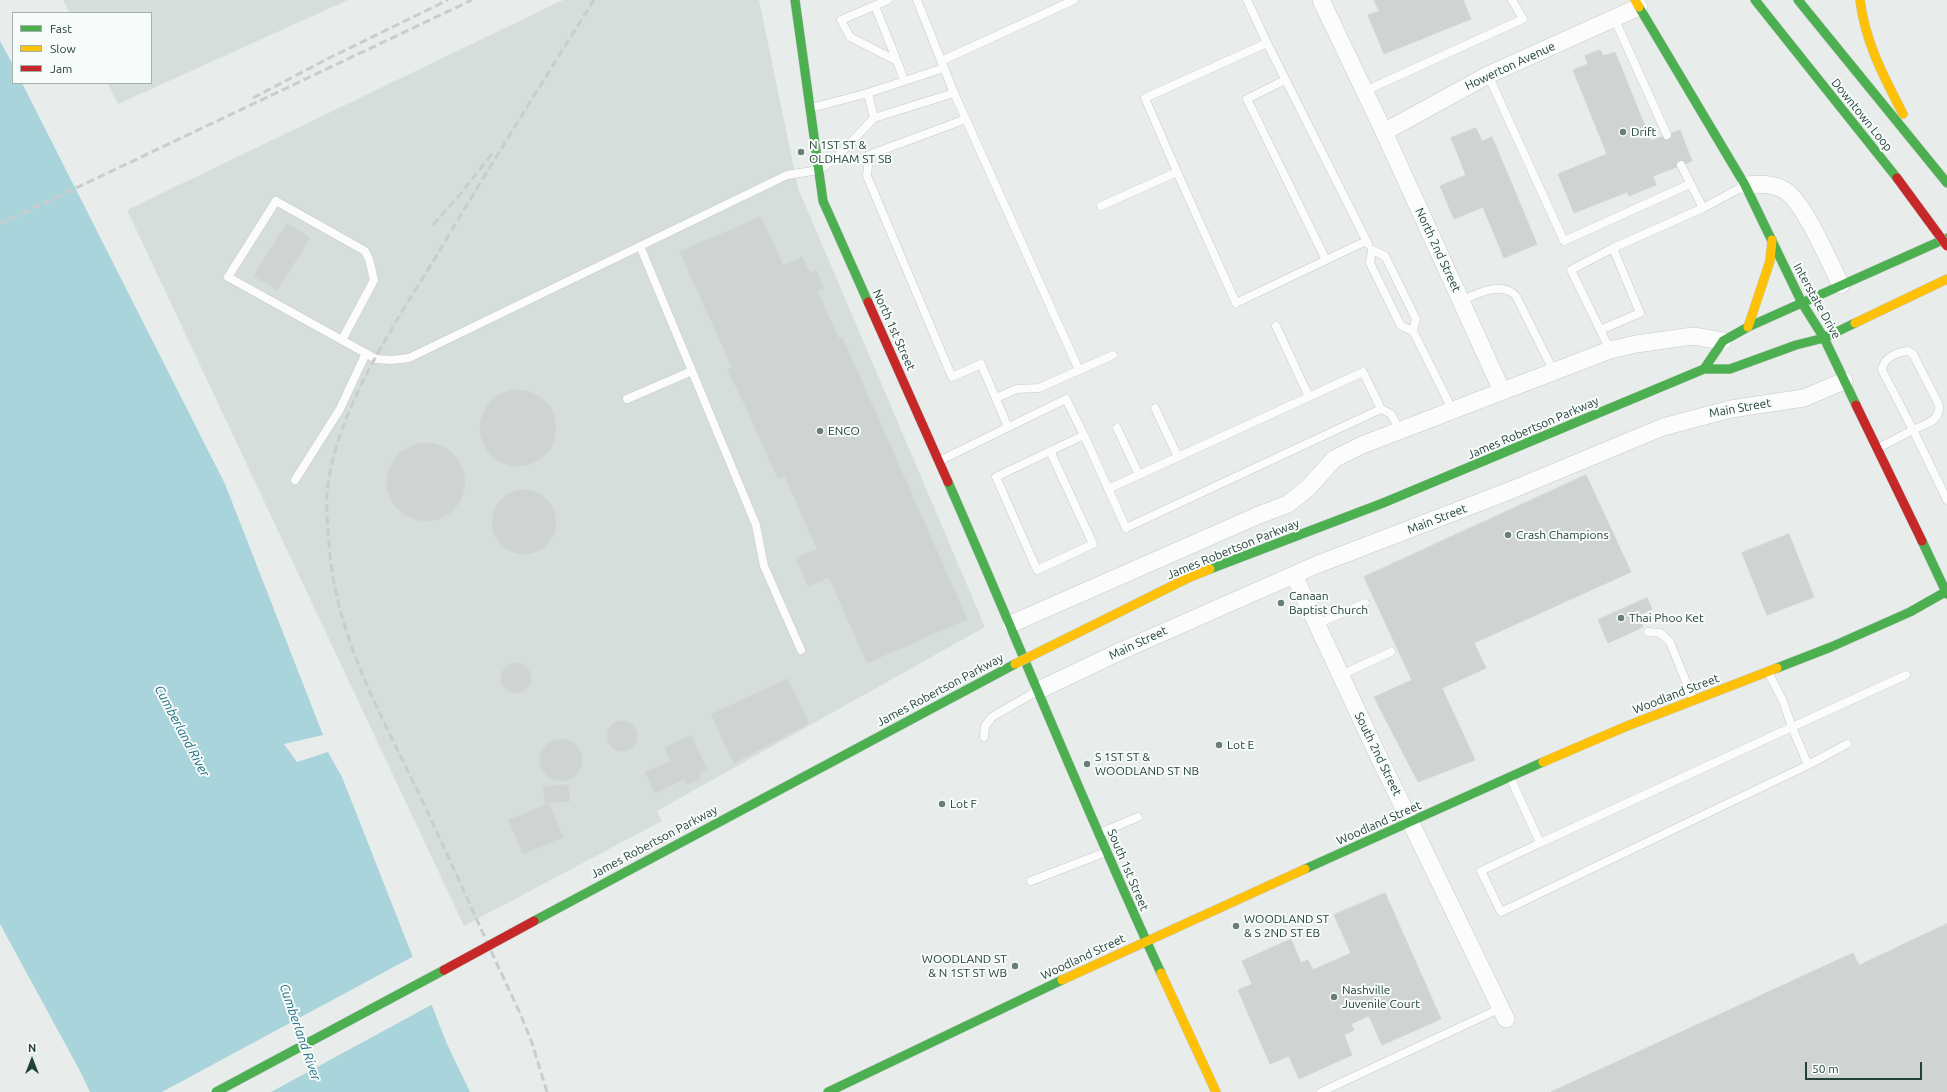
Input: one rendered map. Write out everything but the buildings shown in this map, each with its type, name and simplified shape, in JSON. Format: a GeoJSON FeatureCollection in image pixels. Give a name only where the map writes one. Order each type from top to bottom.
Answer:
{"type":"FeatureCollection","features":[{"type":"Feature","properties":{"kind":"main road","name":"North 1st Street"},"geometry":{"type":"LineString","coordinates":[[795,0],[823,201],[1024,655]]}},
{"type":"Feature","properties":{"kind":"main road","name":"Downtown Loop"},"geometry":{"type":"LineString","coordinates":[[1755,0],[1897,178],[1947,246]]}},
{"type":"Feature","properties":{"kind":"main road","name":"Downtown Loop"},"geometry":{"type":"LineString","coordinates":[[1798,0],[1920,149]]}},
{"type":"Feature","properties":{"kind":"main road"},"geometry":{"type":"LineString","coordinates":[[1860,0],[1862,20],[1868,45],[1920,149],[1947,183]]}},
{"type":"Feature","properties":{"kind":"main road","name":"Interstate Drive"},"geometry":{"type":"LineString","coordinates":[[1637,4],[1745,185],[1802,303],[1824,338],[1865,431],[1877,448],[1947,593]]}},
{"type":"Feature","properties":{"kind":"main road"},"geometry":{"type":"LineString","coordinates":[[1704,370],[1723,341],[1748,327],[1841,284],[1947,238]]}},
{"type":"Feature","properties":{"kind":"main road"},"geometry":{"type":"LineString","coordinates":[[1748,327],[1770,261],[1772,240]]}},
{"type":"Feature","properties":{"kind":"main road","name":"James Robertson Parkway"},"geometry":{"type":"LineString","coordinates":[[216,1092],[994,674],[1190,577],[1383,503],[1704,370],[1730,370],[1796,345],[1824,338],[1947,279]]}},
{"type":"Feature","properties":{"kind":"main road","name":"Woodland Street"},"geometry":{"type":"LineString","coordinates":[[828,1092],[963,1026],[1411,821],[1607,734],[1858,635],[1933,601],[1947,593]]}},
{"type":"Feature","properties":{"kind":"main road","name":"South 1st Street"},"geometry":{"type":"LineString","coordinates":[[1024,655],[1106,851],[1216,1092]]}},
{"type":"Feature","properties":{"kind":"street","name":"North 2nd Street"},"geometry":{"type":"LineString","coordinates":[[1322,0],[1502,391]]}},
{"type":"Feature","properties":{"kind":"street","name":"Howerton Avenue"},"geometry":{"type":"LineString","coordinates":[[1384,132],[1488,75],[1614,18],[1637,4]]}},
{"type":"Feature","properties":{"kind":"street"},"geometry":{"type":"LineString","coordinates":[[1745,185],[1760,184],[1776,186],[1795,197],[1841,284]]}},
{"type":"Feature","properties":{"kind":"street"},"geometry":{"type":"LineString","coordinates":[[1011,624],[1259,515],[1288,504],[1308,488],[1334,459],[1362,445],[1610,350],[1643,342],[1693,336],[1723,341]]}},
{"type":"Feature","properties":{"kind":"street","name":"Main Street"},"geometry":{"type":"LineString","coordinates":[[1039,690],[1127,648],[1294,575],[1509,491],[1668,425],[1731,409],[1804,398],[1844,381]]}},
{"type":"Feature","properties":{"kind":"street","name":"South 2nd Street"},"geometry":{"type":"LineString","coordinates":[[1294,575],[1504,1013]]}},
{"type":"Feature","properties":{"kind":"lane"},"geometry":{"type":"LineString","coordinates":[[888,0],[841,20],[850,37],[897,61]]}},
{"type":"Feature","properties":{"kind":"lane"},"geometry":{"type":"LineString","coordinates":[[917,0],[954,93],[1079,370]]}},
{"type":"Feature","properties":{"kind":"lane"},"geometry":{"type":"LineString","coordinates":[[810,108],[868,93],[904,80],[943,64],[1074,0]]}},
{"type":"Feature","properties":{"kind":"lane"},"geometry":{"type":"LineString","coordinates":[[1247,0],[1285,80],[1366,241],[1372,250],[1385,256],[1416,319],[1413,331],[1453,411]]}},
{"type":"Feature","properties":{"kind":"lane"},"geometry":{"type":"LineString","coordinates":[[1365,91],[1523,19],[1512,0]]}},
{"type":"Feature","properties":{"kind":"lane"},"geometry":{"type":"LineString","coordinates":[[875,6],[904,80]]}},
{"type":"Feature","properties":{"kind":"lane"},"geometry":{"type":"LineString","coordinates":[[1614,18],[1667,135]]}},
{"type":"Feature","properties":{"kind":"lane"},"geometry":{"type":"LineString","coordinates":[[1267,43],[1145,98],[1236,303],[1366,241]]}},
{"type":"Feature","properties":{"kind":"lane"},"geometry":{"type":"LineString","coordinates":[[1488,75],[1564,242],[1690,184]]}},
{"type":"Feature","properties":{"kind":"lane"},"geometry":{"type":"LineString","coordinates":[[1285,80],[1247,99],[1326,260]]}},
{"type":"Feature","properties":{"kind":"lane"},"geometry":{"type":"LineString","coordinates":[[868,93],[874,118]]}},
{"type":"Feature","properties":{"kind":"lane"},"geometry":{"type":"LineString","coordinates":[[342,340],[374,280],[369,259],[365,251],[276,200],[228,277],[376,359],[391,360],[409,358],[787,175],[819,170],[838,156],[874,118],[954,93]]}},
{"type":"Feature","properties":{"kind":"lane"},"geometry":{"type":"LineString","coordinates":[[966,120],[869,155],[867,176],[952,377],[982,364],[1008,427]]}},
{"type":"Feature","properties":{"kind":"lane"},"geometry":{"type":"LineString","coordinates":[[1681,165],[1703,208]]}},
{"type":"Feature","properties":{"kind":"lane"},"geometry":{"type":"LineString","coordinates":[[1101,206],[1177,172]]}},
{"type":"Feature","properties":{"kind":"lane"},"geometry":{"type":"LineString","coordinates":[[1610,350],[1572,270],[1613,248],[1703,208],[1745,185]]}},
{"type":"Feature","properties":{"kind":"lane"},"geometry":{"type":"LineString","coordinates":[[640,246],[756,525],[764,566],[801,650]]}},
{"type":"Feature","properties":{"kind":"lane"},"geometry":{"type":"LineString","coordinates":[[1600,330],[1640,313],[1613,248]]}},
{"type":"Feature","properties":{"kind":"lane"},"geometry":{"type":"LineString","coordinates":[[1372,250],[1370,263],[1401,326],[1413,331]]}},
{"type":"Feature","properties":{"kind":"lane"},"geometry":{"type":"LineString","coordinates":[[1461,301],[1482,290],[1511,290],[1516,296],[1554,372]]}},
{"type":"Feature","properties":{"kind":"lane"},"geometry":{"type":"LineString","coordinates":[[1276,326],[1309,397]]}},
{"type":"Feature","properties":{"kind":"lane"},"geometry":{"type":"LineString","coordinates":[[1877,448],[1913,430],[1937,418],[1940,411],[1939,405],[1913,354],[1908,351],[1901,351],[1885,360],[1882,364],[1882,370],[1913,430],[1947,500]]}},
{"type":"Feature","properties":{"kind":"lane"},"geometry":{"type":"LineString","coordinates":[[295,480],[340,409],[366,353]]}},
{"type":"Feature","properties":{"kind":"lane"},"geometry":{"type":"LineString","coordinates":[[996,398],[1017,388],[1039,388],[1113,355]]}},
{"type":"Feature","properties":{"kind":"lane"},"geometry":{"type":"LineString","coordinates":[[627,399],[692,370]]}},
{"type":"Feature","properties":{"kind":"lane"},"geometry":{"type":"LineString","coordinates":[[1108,489],[1363,372],[1381,409],[1391,414],[1400,431]]}},
{"type":"Feature","properties":{"kind":"lane"},"geometry":{"type":"LineString","coordinates":[[939,461],[1066,399],[1126,528],[1381,409]]}},
{"type":"Feature","properties":{"kind":"lane"},"geometry":{"type":"LineString","coordinates":[[1155,408],[1178,457]]}},
{"type":"Feature","properties":{"kind":"lane"},"geometry":{"type":"LineString","coordinates":[[1117,428],[1138,475]]}},
{"type":"Feature","properties":{"kind":"lane"},"geometry":{"type":"LineString","coordinates":[[1050,451],[1094,544],[1037,570],[996,477],[1050,451],[1084,436]]}},
{"type":"Feature","properties":{"kind":"lane"},"geometry":{"type":"LineString","coordinates":[[1317,624],[1365,603]]}},
{"type":"Feature","properties":{"kind":"lane"},"geometry":{"type":"LineString","coordinates":[[1648,632],[1660,633],[1670,642],[1693,700]]}},
{"type":"Feature","properties":{"kind":"lane"},"geometry":{"type":"LineString","coordinates":[[1341,675],[1391,652]]}},
{"type":"Feature","properties":{"kind":"lane"},"geometry":{"type":"LineString","coordinates":[[1767,672],[1783,701],[1808,765]]}},
{"type":"Feature","properties":{"kind":"lane"},"geometry":{"type":"LineString","coordinates":[[1847,744],[1808,765],[1502,912],[1481,871],[1906,675]]}},
{"type":"Feature","properties":{"kind":"lane"},"geometry":{"type":"LineString","coordinates":[[984,737],[986,726],[992,717],[1039,690]]}},
{"type":"Feature","properties":{"kind":"lane"},"geometry":{"type":"LineString","coordinates":[[1510,777],[1540,843]]}},
{"type":"Feature","properties":{"kind":"lane"},"geometry":{"type":"LineString","coordinates":[[1099,833],[1138,817]]}},
{"type":"Feature","properties":{"kind":"lane"},"geometry":{"type":"LineString","coordinates":[[1031,881],[1106,851]]}},
{"type":"Feature","properties":{"kind":"lane"},"geometry":{"type":"LineString","coordinates":[[1321,1092],[1504,1013]]}},
{"type":"Feature","properties":{"kind":"shaded area"},"geometry":{"type":"Polygon","coordinates":[[[63,0],[348,0],[118,104],[108,84],[152,84],[152,12],[69,12],[63,0]]]}},
{"type":"Feature","properties":{"kind":"shaded area"},"geometry":{"type":"Polygon","coordinates":[[[563,0],[759,0],[798,188],[985,627],[657,811],[662,821],[464,926],[127,210],[563,0]]]}},
{"type":"Feature","properties":{"kind":"water","name":"Cumberland River"},"geometry":{"type":"Polygon","coordinates":[[[0,41],[12,63],[12,84],[23,84],[225,484],[323,735],[284,744],[297,762],[328,752],[342,777],[447,1044],[470,1092],[90,1092],[0,924],[0,41]]]}},
{"type":"Feature","properties":{"kind":"pier"},"geometry":{"type":"Polygon","coordinates":[[[414,956],[433,1004],[271,1092],[162,1092],[414,956]]]}},
{"type":"Feature","properties":{"kind":"railway"},"geometry":{"type":"LineString","coordinates":[[253,98],[331,57],[448,0]]}},
{"type":"Feature","properties":{"kind":"railway"},"geometry":{"type":"LineString","coordinates":[[0,224],[472,0]]}},
{"type":"Feature","properties":{"kind":"railway"},"geometry":{"type":"LineString","coordinates":[[547,1092],[532,1043],[520,1013],[428,813],[366,683],[353,650],[342,617],[334,582],[329,545],[327,494],[332,463],[341,432],[369,370],[403,310],[534,95],[594,0]]}},
{"type":"Feature","properties":{"kind":"railway"},"geometry":{"type":"LineString","coordinates":[[433,225],[458,197],[492,154]]}},
{"type":"Feature","properties":{"kind":"traffic: fast"},"geometry":{"type":"LineString","coordinates":[[795,0],[823,201],[868,302]]}},
{"type":"Feature","properties":{"kind":"traffic: fast"},"geometry":{"type":"LineString","coordinates":[[1755,0],[1897,178]]}},
{"type":"Feature","properties":{"kind":"traffic: fast"},"geometry":{"type":"LineString","coordinates":[[1798,0],[1947,183]]}},
{"type":"Feature","properties":{"kind":"traffic: fast"},"geometry":{"type":"LineString","coordinates":[[1639,7],[1745,185],[1802,303],[1824,338],[1856,405]]}},
{"type":"Feature","properties":{"kind":"traffic: fast"},"geometry":{"type":"LineString","coordinates":[[1704,369],[1723,341],[1748,327],[1947,238]]}},
{"type":"Feature","properties":{"kind":"traffic: fast"},"geometry":{"type":"LineString","coordinates":[[1383,503],[1704,369],[1730,369],[1796,345],[1824,338],[1855,323]]}},
{"type":"Feature","properties":{"kind":"traffic: fast"},"geometry":{"type":"LineString","coordinates":[[948,482],[1106,851],[1161,973]]}},
{"type":"Feature","properties":{"kind":"traffic: fast"},"geometry":{"type":"LineString","coordinates":[[1210,569],[1383,503]]}},
{"type":"Feature","properties":{"kind":"traffic: fast"},"geometry":{"type":"LineString","coordinates":[[1922,541],[1947,594]]}},
{"type":"Feature","properties":{"kind":"traffic: fast"},"geometry":{"type":"LineString","coordinates":[[1777,668],[1831,647],[1910,612],[1947,591]]}},
{"type":"Feature","properties":{"kind":"traffic: fast"},"geometry":{"type":"LineString","coordinates":[[534,921],[1015,664]]}},
{"type":"Feature","properties":{"kind":"traffic: fast"},"geometry":{"type":"LineString","coordinates":[[1305,869],[1543,762]]}},
{"type":"Feature","properties":{"kind":"traffic: fast"},"geometry":{"type":"LineString","coordinates":[[216,1092],[444,970]]}},
{"type":"Feature","properties":{"kind":"traffic: fast"},"geometry":{"type":"LineString","coordinates":[[828,1092],[1062,980]]}},
{"type":"Feature","properties":{"kind":"traffic: slow"},"geometry":{"type":"LineString","coordinates":[[1635,0],[1639,7]]}},
{"type":"Feature","properties":{"kind":"traffic: slow"},"geometry":{"type":"LineString","coordinates":[[1860,0],[1866,30],[1876,59],[1903,114]]}},
{"type":"Feature","properties":{"kind":"traffic: slow"},"geometry":{"type":"LineString","coordinates":[[1748,327],[1770,261],[1772,240]]}},
{"type":"Feature","properties":{"kind":"traffic: slow"},"geometry":{"type":"LineString","coordinates":[[1855,323],[1947,279]]}},
{"type":"Feature","properties":{"kind":"traffic: slow"},"geometry":{"type":"LineString","coordinates":[[1015,664],[1190,577],[1210,569]]}},
{"type":"Feature","properties":{"kind":"traffic: slow"},"geometry":{"type":"LineString","coordinates":[[1543,762],[1627,726],[1777,668]]}},
{"type":"Feature","properties":{"kind":"traffic: slow"},"geometry":{"type":"LineString","coordinates":[[1062,980],[1305,869]]}},
{"type":"Feature","properties":{"kind":"traffic: slow"},"geometry":{"type":"LineString","coordinates":[[1161,973],[1216,1092]]}},
{"type":"Feature","properties":{"kind":"traffic: jam"},"geometry":{"type":"LineString","coordinates":[[1897,178],[1947,246]]}},
{"type":"Feature","properties":{"kind":"traffic: jam"},"geometry":{"type":"LineString","coordinates":[[868,302],[948,482]]}},
{"type":"Feature","properties":{"kind":"traffic: jam"},"geometry":{"type":"LineString","coordinates":[[1856,405],[1922,541]]}},
{"type":"Feature","properties":{"kind":"traffic: jam"},"geometry":{"type":"LineString","coordinates":[[444,970],[534,921]]}},
{"type":"Feature","properties":{"kind":"place","name":"Drift"},"geometry":{"type":"Point","coordinates":[1623,132]}},
{"type":"Feature","properties":{"kind":"place","name":"N 1ST ST & OLDHAM ST SB"},"geometry":{"type":"Point","coordinates":[801,152]}},
{"type":"Feature","properties":{"kind":"place","name":"ENCO"},"geometry":{"type":"Point","coordinates":[820,431]}},
{"type":"Feature","properties":{"kind":"place","name":"Crash Champions"},"geometry":{"type":"Point","coordinates":[1508,535]}},
{"type":"Feature","properties":{"kind":"place","name":"Canaan Baptist Church"},"geometry":{"type":"Point","coordinates":[1281,603]}},
{"type":"Feature","properties":{"kind":"place","name":"Thai Phoo Ket"},"geometry":{"type":"Point","coordinates":[1621,618]}},
{"type":"Feature","properties":{"kind":"place","name":"Lot E"},"geometry":{"type":"Point","coordinates":[1219,745]}},
{"type":"Feature","properties":{"kind":"place","name":"S 1ST ST & WOODLAND ST NB"},"geometry":{"type":"Point","coordinates":[1087,764]}},
{"type":"Feature","properties":{"kind":"place","name":"Lot F"},"geometry":{"type":"Point","coordinates":[942,804]}},
{"type":"Feature","properties":{"kind":"place","name":"WOODLAND ST & S 2ND ST EB"},"geometry":{"type":"Point","coordinates":[1236,926]}},
{"type":"Feature","properties":{"kind":"place","name":"WOODLAND ST & N 1ST ST WB"},"geometry":{"type":"Point","coordinates":[1015,966]}},
{"type":"Feature","properties":{"kind":"place","name":"Nashville Juvenile Court"},"geometry":{"type":"Point","coordinates":[1334,997]}}]}
